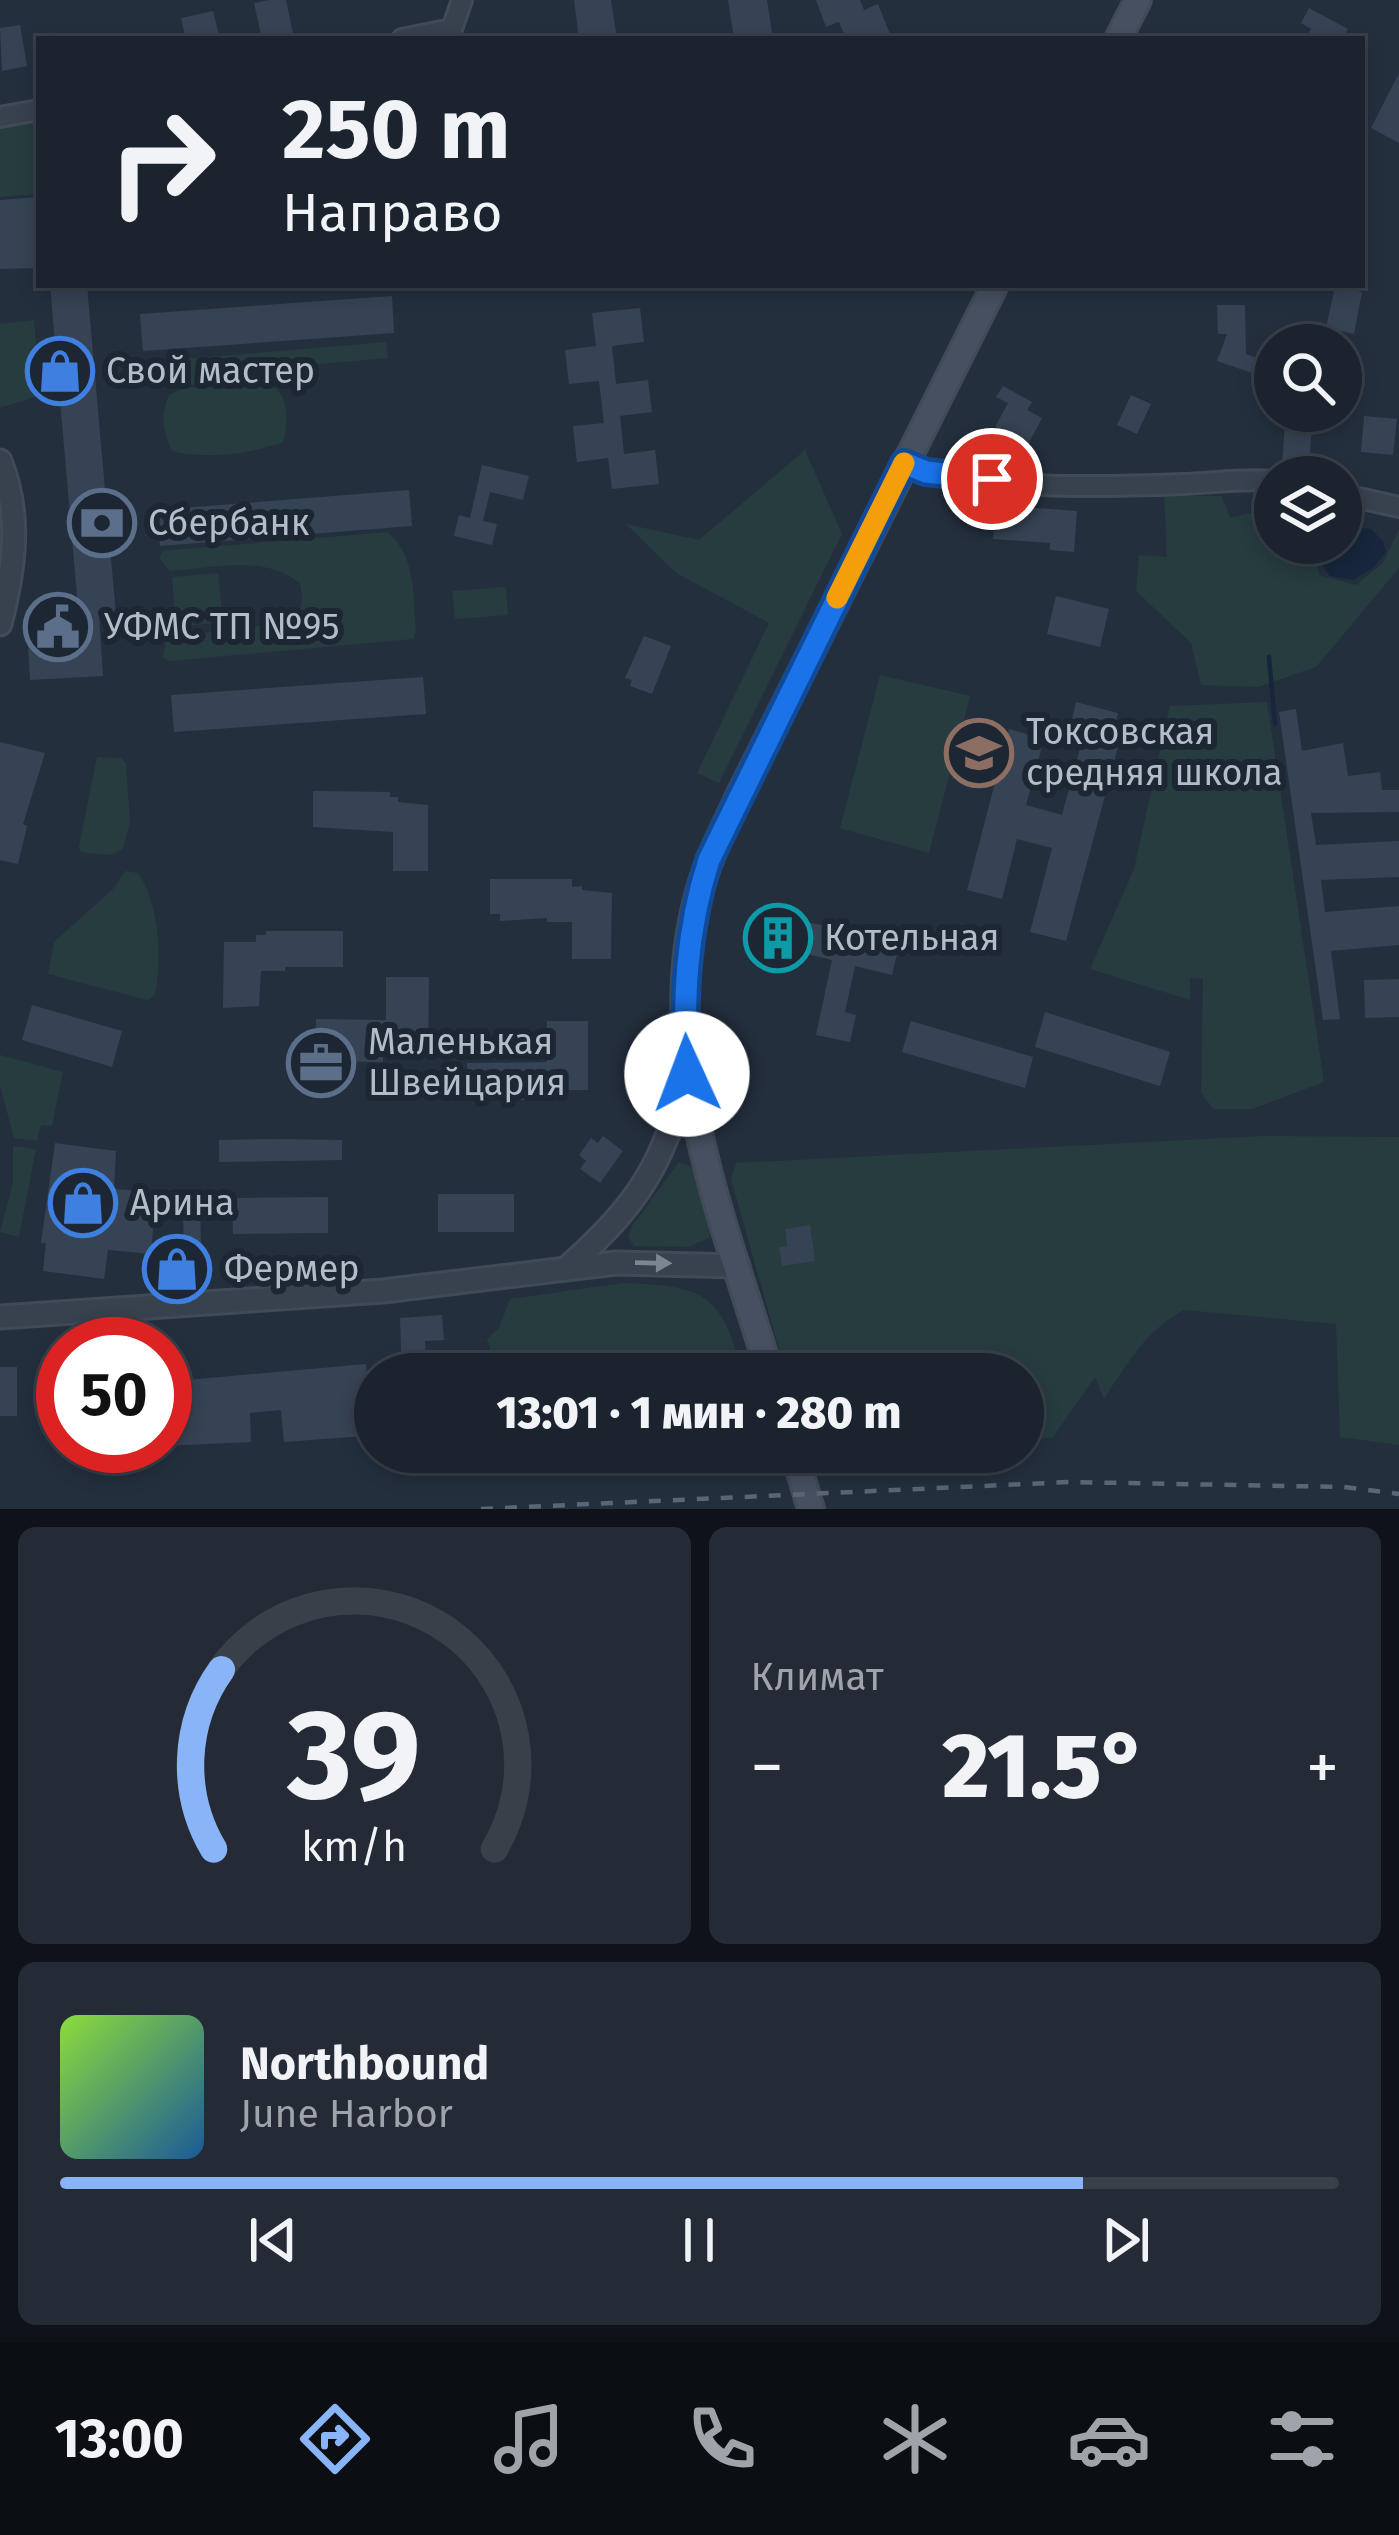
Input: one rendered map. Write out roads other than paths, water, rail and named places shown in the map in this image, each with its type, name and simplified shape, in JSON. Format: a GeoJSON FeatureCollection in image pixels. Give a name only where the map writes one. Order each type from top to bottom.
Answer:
{"type":"FeatureCollection","features":[{"type":"Feature","properties":{"kind":"main road"},"geometry":{"type":"LineString","coordinates":[[1120,36],[1138,0]]}},
{"type":"Feature","properties":{"kind":"main road"},"geometry":{"type":"LineString","coordinates":[[764,1353],[703,1154],[687,1074],[685,983],[697,898],[709,860],[993,288]]}},
{"type":"Feature","properties":{"kind":"main road"},"geometry":{"type":"LineString","coordinates":[[800,1473],[810,1508]]}},
{"type":"Feature","properties":{"kind":"street"},"geometry":{"type":"LineString","coordinates":[[417,36],[452,29],[462,0]]}},
{"type":"Feature","properties":{"kind":"street"},"geometry":{"type":"LineString","coordinates":[[0,117],[36,111]]}},
{"type":"Feature","properties":{"kind":"street"},"geometry":{"type":"LineString","coordinates":[[0,461],[13,500],[15,530],[0,624]]}},
{"type":"Feature","properties":{"kind":"street"},"geometry":{"type":"LineString","coordinates":[[904,463],[926,472],[1064,485],[1254,482]]}},
{"type":"Feature","properties":{"kind":"street"},"geometry":{"type":"LineString","coordinates":[[1362,499],[1399,507]]}},
{"type":"Feature","properties":{"kind":"street"},"geometry":{"type":"LineString","coordinates":[[569,1266],[620,1216],[660,1159],[687,1074]]}},
{"type":"Feature","properties":{"kind":"street"},"geometry":{"type":"LineString","coordinates":[[660,1159],[681,1148],[703,1154]]}},
{"type":"Feature","properties":{"kind":"street"},"geometry":{"type":"LineString","coordinates":[[0,1317],[383,1291],[569,1266],[738,1266]]}},
{"type":"Feature","properties":{"kind":"water"},"geometry":{"type":"Polygon","coordinates":[[[1362,528],[1371,529],[1383,541],[1386,552],[1374,567],[1353,580],[1330,576],[1321,564],[1362,564],[1362,528]]]}},
{"type":"Feature","properties":{"kind":"waterway"},"geometry":{"type":"LineString","coordinates":[[1269,657],[1275,724]]}},
{"type":"Feature","properties":{"kind":"railway"},"geometry":{"type":"LineString","coordinates":[[481,1509],[1069,1482],[1344,1487],[1399,1494]]}},
{"type":"Feature","properties":{"kind":"place","name":"Свой мастер"},"geometry":{"type":"Point","coordinates":[60,371]}},
{"type":"Feature","properties":{"kind":"place","name":"Сбербанк"},"geometry":{"type":"Point","coordinates":[102,523]}},
{"type":"Feature","properties":{"kind":"place","name":"УФМС ТП №95"},"geometry":{"type":"Point","coordinates":[58,627]}},
{"type":"Feature","properties":{"kind":"place","name":"Токсовская средняя школа"},"geometry":{"type":"Point","coordinates":[979,753]}},
{"type":"Feature","properties":{"kind":"place","name":"Котельная"},"geometry":{"type":"Point","coordinates":[778,938]}},
{"type":"Feature","properties":{"kind":"place","name":"Маленькая Швейцария"},"geometry":{"type":"Point","coordinates":[321,1063]}},
{"type":"Feature","properties":{"kind":"place","name":"Арина"},"geometry":{"type":"Point","coordinates":[83,1203]}},
{"type":"Feature","properties":{"kind":"place","name":"Фермер"},"geometry":{"type":"Point","coordinates":[177,1269]}}]}
